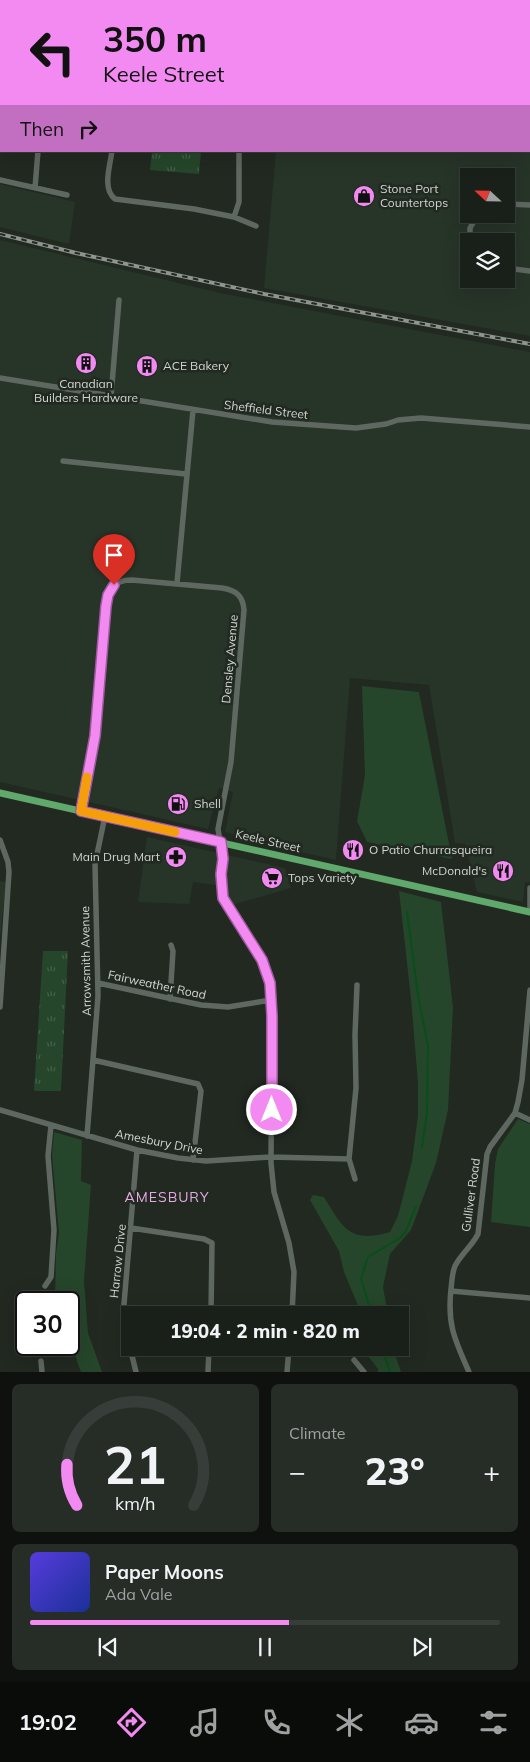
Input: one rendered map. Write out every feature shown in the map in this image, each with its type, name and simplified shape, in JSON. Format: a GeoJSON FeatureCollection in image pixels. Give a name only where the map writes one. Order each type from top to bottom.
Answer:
{"type":"FeatureCollection","features":[{"type":"Feature","properties":{"kind":"main road","name":"Keele Street"},"geometry":{"type":"LineString","coordinates":[[0,793],[530,912]]}},
{"type":"Feature","properties":{"kind":"street"},"geometry":{"type":"LineString","coordinates":[[35,188],[38,152]]}},
{"type":"Feature","properties":{"kind":"street"},"geometry":{"type":"LineString","coordinates":[[112,152],[108,188],[111,196],[116,199],[164,204],[234,216],[256,226]]}},
{"type":"Feature","properties":{"kind":"street"},"geometry":{"type":"LineString","coordinates":[[234,216],[239,202],[240,152]]}},
{"type":"Feature","properties":{"kind":"street"},"geometry":{"type":"LineString","coordinates":[[0,180],[67,195]]}},
{"type":"Feature","properties":{"kind":"street"},"geometry":{"type":"LineString","coordinates":[[515,204],[530,205]]}},
{"type":"Feature","properties":{"kind":"street"},"geometry":{"type":"LineString","coordinates":[[515,269],[530,270]]}},
{"type":"Feature","properties":{"kind":"street"},"geometry":{"type":"LineString","coordinates":[[111,396],[119,300]]}},
{"type":"Feature","properties":{"kind":"street","name":"Sheffield Street"},"geometry":{"type":"LineString","coordinates":[[0,378],[272,422],[343,428],[372,426],[411,418],[530,427]]}},
{"type":"Feature","properties":{"kind":"street"},"geometry":{"type":"LineString","coordinates":[[81,811],[94,744],[108,595],[114,585],[123,580],[177,583],[193,410]]}},
{"type":"Feature","properties":{"kind":"street"},"geometry":{"type":"LineString","coordinates":[[63,461],[186,474]]}},
{"type":"Feature","properties":{"kind":"street","name":"Densley Avenue"},"geometry":{"type":"LineString","coordinates":[[177,583],[228,588],[238,594],[243,602],[244,610],[231,762],[218,829],[221,842]]}},
{"type":"Feature","properties":{"kind":"street","name":"Arrowsmith Avenue"},"geometry":{"type":"LineString","coordinates":[[86,1136],[97,1018],[98,983],[94,864],[105,816]]}},
{"type":"Feature","properties":{"kind":"street"},"geometry":{"type":"LineString","coordinates":[[0,840],[8,862],[9,872],[0,1007]]}},
{"type":"Feature","properties":{"kind":"street"},"geometry":{"type":"LineString","coordinates":[[221,842],[223,898],[262,960],[270,983],[272,1000],[270,1157],[274,1192],[289,1243],[294,1272],[292,1306]]}},
{"type":"Feature","properties":{"kind":"street"},"geometry":{"type":"LineString","coordinates":[[530,888],[530,912]]}},
{"type":"Feature","properties":{"kind":"street"},"geometry":{"type":"LineString","coordinates":[[170,998],[173,951],[171,945]]}},
{"type":"Feature","properties":{"kind":"street","name":"Fairweather Road"},"geometry":{"type":"LineString","coordinates":[[98,983],[201,1005],[228,1007],[272,1000]]}},
{"type":"Feature","properties":{"kind":"street"},"geometry":{"type":"LineString","coordinates":[[356,1179],[349,1159],[356,1088],[355,1035],[357,985]]}},
{"type":"Feature","properties":{"kind":"street","name":"Gulliver Road"},"geometry":{"type":"LineString","coordinates":[[469,1372],[452,1330],[449,1309],[452,1273],[456,1263],[474,1242],[478,1234],[487,1154],[515,1113],[521,1091],[530,990]]}},
{"type":"Feature","properties":{"kind":"street"},"geometry":{"type":"LineString","coordinates":[[93,1060],[198,1084],[200,1091],[193,1160]]}},
{"type":"Feature","properties":{"kind":"street","name":"Amesbury Drive"},"geometry":{"type":"LineString","coordinates":[[0,1110],[137,1150],[193,1160],[206,1161],[270,1157],[349,1159]]}},
{"type":"Feature","properties":{"kind":"street"},"geometry":{"type":"LineString","coordinates":[[515,1113],[530,1120]]}},
{"type":"Feature","properties":{"kind":"street"},"geometry":{"type":"LineString","coordinates":[[45,1286],[51,1277],[54,1230],[48,1156],[51,1125]]}},
{"type":"Feature","properties":{"kind":"street","name":"Harrow Drive"},"geometry":{"type":"LineString","coordinates":[[136,1372],[128,1344],[124,1304],[137,1150]]}},
{"type":"Feature","properties":{"kind":"street"},"geometry":{"type":"LineString","coordinates":[[131,1228],[204,1239],[212,1243],[211,1306]]}},
{"type":"Feature","properties":{"kind":"street"},"geometry":{"type":"LineString","coordinates":[[450,1291],[530,1298]]}},
{"type":"Feature","properties":{"kind":"street"},"geometry":{"type":"LineString","coordinates":[[208,1372],[209,1356]]}},
{"type":"Feature","properties":{"kind":"street"},"geometry":{"type":"LineString","coordinates":[[287,1372],[288,1356]]}},
{"type":"Feature","properties":{"kind":"street"},"geometry":{"type":"LineString","coordinates":[[354,1360],[364,1372]]}},
{"type":"Feature","properties":{"kind":"street"},"geometry":{"type":"LineString","coordinates":[[41,1361],[42,1372]]}},
{"type":"Feature","properties":{"kind":"shaded area"},"geometry":{"type":"Polygon","coordinates":[[[276,152],[530,152],[530,336],[264,288],[276,152]]]}},
{"type":"Feature","properties":{"kind":"shaded area"},"geometry":{"type":"Polygon","coordinates":[[[0,184],[75,202],[69,244],[0,227],[0,184]]]}},
{"type":"Feature","properties":{"kind":"shaded area"},"geometry":{"type":"Polygon","coordinates":[[[0,240],[220,293],[530,352],[530,882],[525,882],[523,902],[477,892],[465,844],[455,843],[429,685],[350,678],[336,860],[261,843],[261,841],[225,832],[233,792],[219,788],[208,829],[0,782],[0,240]]]}},
{"type":"Feature","properties":{"kind":"shaded area"},"geometry":{"type":"Polygon","coordinates":[[[147,837],[285,868],[291,888],[225,907],[216,885],[193,882],[189,904],[138,902],[147,837]]]}},
{"type":"Feature","properties":{"kind":"shaded area"},"geometry":{"type":"Polygon","coordinates":[[[0,881],[6,882],[0,941],[0,881]]]}},
{"type":"Feature","properties":{"kind":"green space"},"geometry":{"type":"Polygon","coordinates":[[[152,152],[201,152],[199,174],[150,170],[152,152]]]}},
{"type":"Feature","properties":{"kind":"green space"},"geometry":{"type":"Polygon","coordinates":[[[362,686],[419,692],[452,859],[367,842],[357,821],[365,775],[362,686]]]}},
{"type":"Feature","properties":{"kind":"green space"},"geometry":{"type":"Polygon","coordinates":[[[399,891],[441,902],[453,1007],[448,1110],[436,1163],[411,1230],[390,1254],[383,1287],[386,1306],[358,1306],[344,1272],[339,1251],[310,1200],[313,1195],[324,1197],[349,1231],[365,1236],[390,1232],[398,1216],[412,1161],[418,1115],[418,1083],[399,891]]]}},
{"type":"Feature","properties":{"kind":"green space"},"geometry":{"type":"Polygon","coordinates":[[[43,951],[68,951],[61,1091],[34,1091],[43,951]]]}},
{"type":"Feature","properties":{"kind":"green space"},"geometry":{"type":"Polygon","coordinates":[[[518,1119],[530,1124],[530,1227],[491,1222],[495,1164],[498,1149],[518,1119]]]}},
{"type":"Feature","properties":{"kind":"green space"},"geometry":{"type":"Polygon","coordinates":[[[54,1132],[82,1140],[81,1181],[91,1185],[84,1281],[88,1333],[102,1372],[81,1372],[75,1356],[80,1356],[80,1291],[55,1291],[56,1253],[59,1233],[52,1155],[54,1132]]]}},
{"type":"Feature","properties":{"kind":"green space"},"geometry":{"type":"Polygon","coordinates":[[[368,1356],[396,1356],[401,1372],[378,1372],[378,1369],[368,1356]]]}},
{"type":"Feature","properties":{"kind":"waterway"},"geometry":{"type":"LineString","coordinates":[[407,912],[418,995],[428,1046],[427,1113],[422,1147]]}},
{"type":"Feature","properties":{"kind":"waterway"},"geometry":{"type":"LineString","coordinates":[[369,1306],[361,1279],[368,1257],[400,1238],[406,1231],[416,1206]]}},
{"type":"Feature","properties":{"kind":"waterway"},"geometry":{"type":"LineString","coordinates":[[385,1356],[390,1372]]}},
{"type":"Feature","properties":{"kind":"railway"},"geometry":{"type":"LineString","coordinates":[[0,234],[76,253],[264,294],[530,344]]}},
{"type":"Feature","properties":{"kind":"slow traffic"},"geometry":{"type":"LineString","coordinates":[[87,777],[81,811],[175,832]]}},
{"type":"Feature","properties":{"kind":"place","name":"Stone Port Countertops"},"geometry":{"type":"Point","coordinates":[364,196]}},
{"type":"Feature","properties":{"kind":"place","name":"Canadian Builders Hardware"},"geometry":{"type":"Point","coordinates":[86,363]}},
{"type":"Feature","properties":{"kind":"place","name":"ACE Bakery"},"geometry":{"type":"Point","coordinates":[147,366]}},
{"type":"Feature","properties":{"kind":"place","name":"Shell"},"geometry":{"type":"Point","coordinates":[178,804]}},
{"type":"Feature","properties":{"kind":"place","name":"O Patio Churrasqueira"},"geometry":{"type":"Point","coordinates":[353,850]}},
{"type":"Feature","properties":{"kind":"place","name":"Main Drug Mart"},"geometry":{"type":"Point","coordinates":[176,857]}},
{"type":"Feature","properties":{"kind":"place","name":"McDonald's"},"geometry":{"type":"Point","coordinates":[503,871]}},
{"type":"Feature","properties":{"kind":"place","name":"Tops Variety"},"geometry":{"type":"Point","coordinates":[272,878]}},
{"type":"Feature","properties":{"kind":"district","name":"AMESBURY"},"geometry":{"type":"Point","coordinates":[167,1197]}},
{"type":"Feature","properties":{"kind":"route"},"geometry":{"type":"LineString","coordinates":[[114,585],[108,595],[106,606],[95,736],[81,811],[221,842],[223,898],[255,947],[270,983],[272,1000],[272,1110]]}}]}
